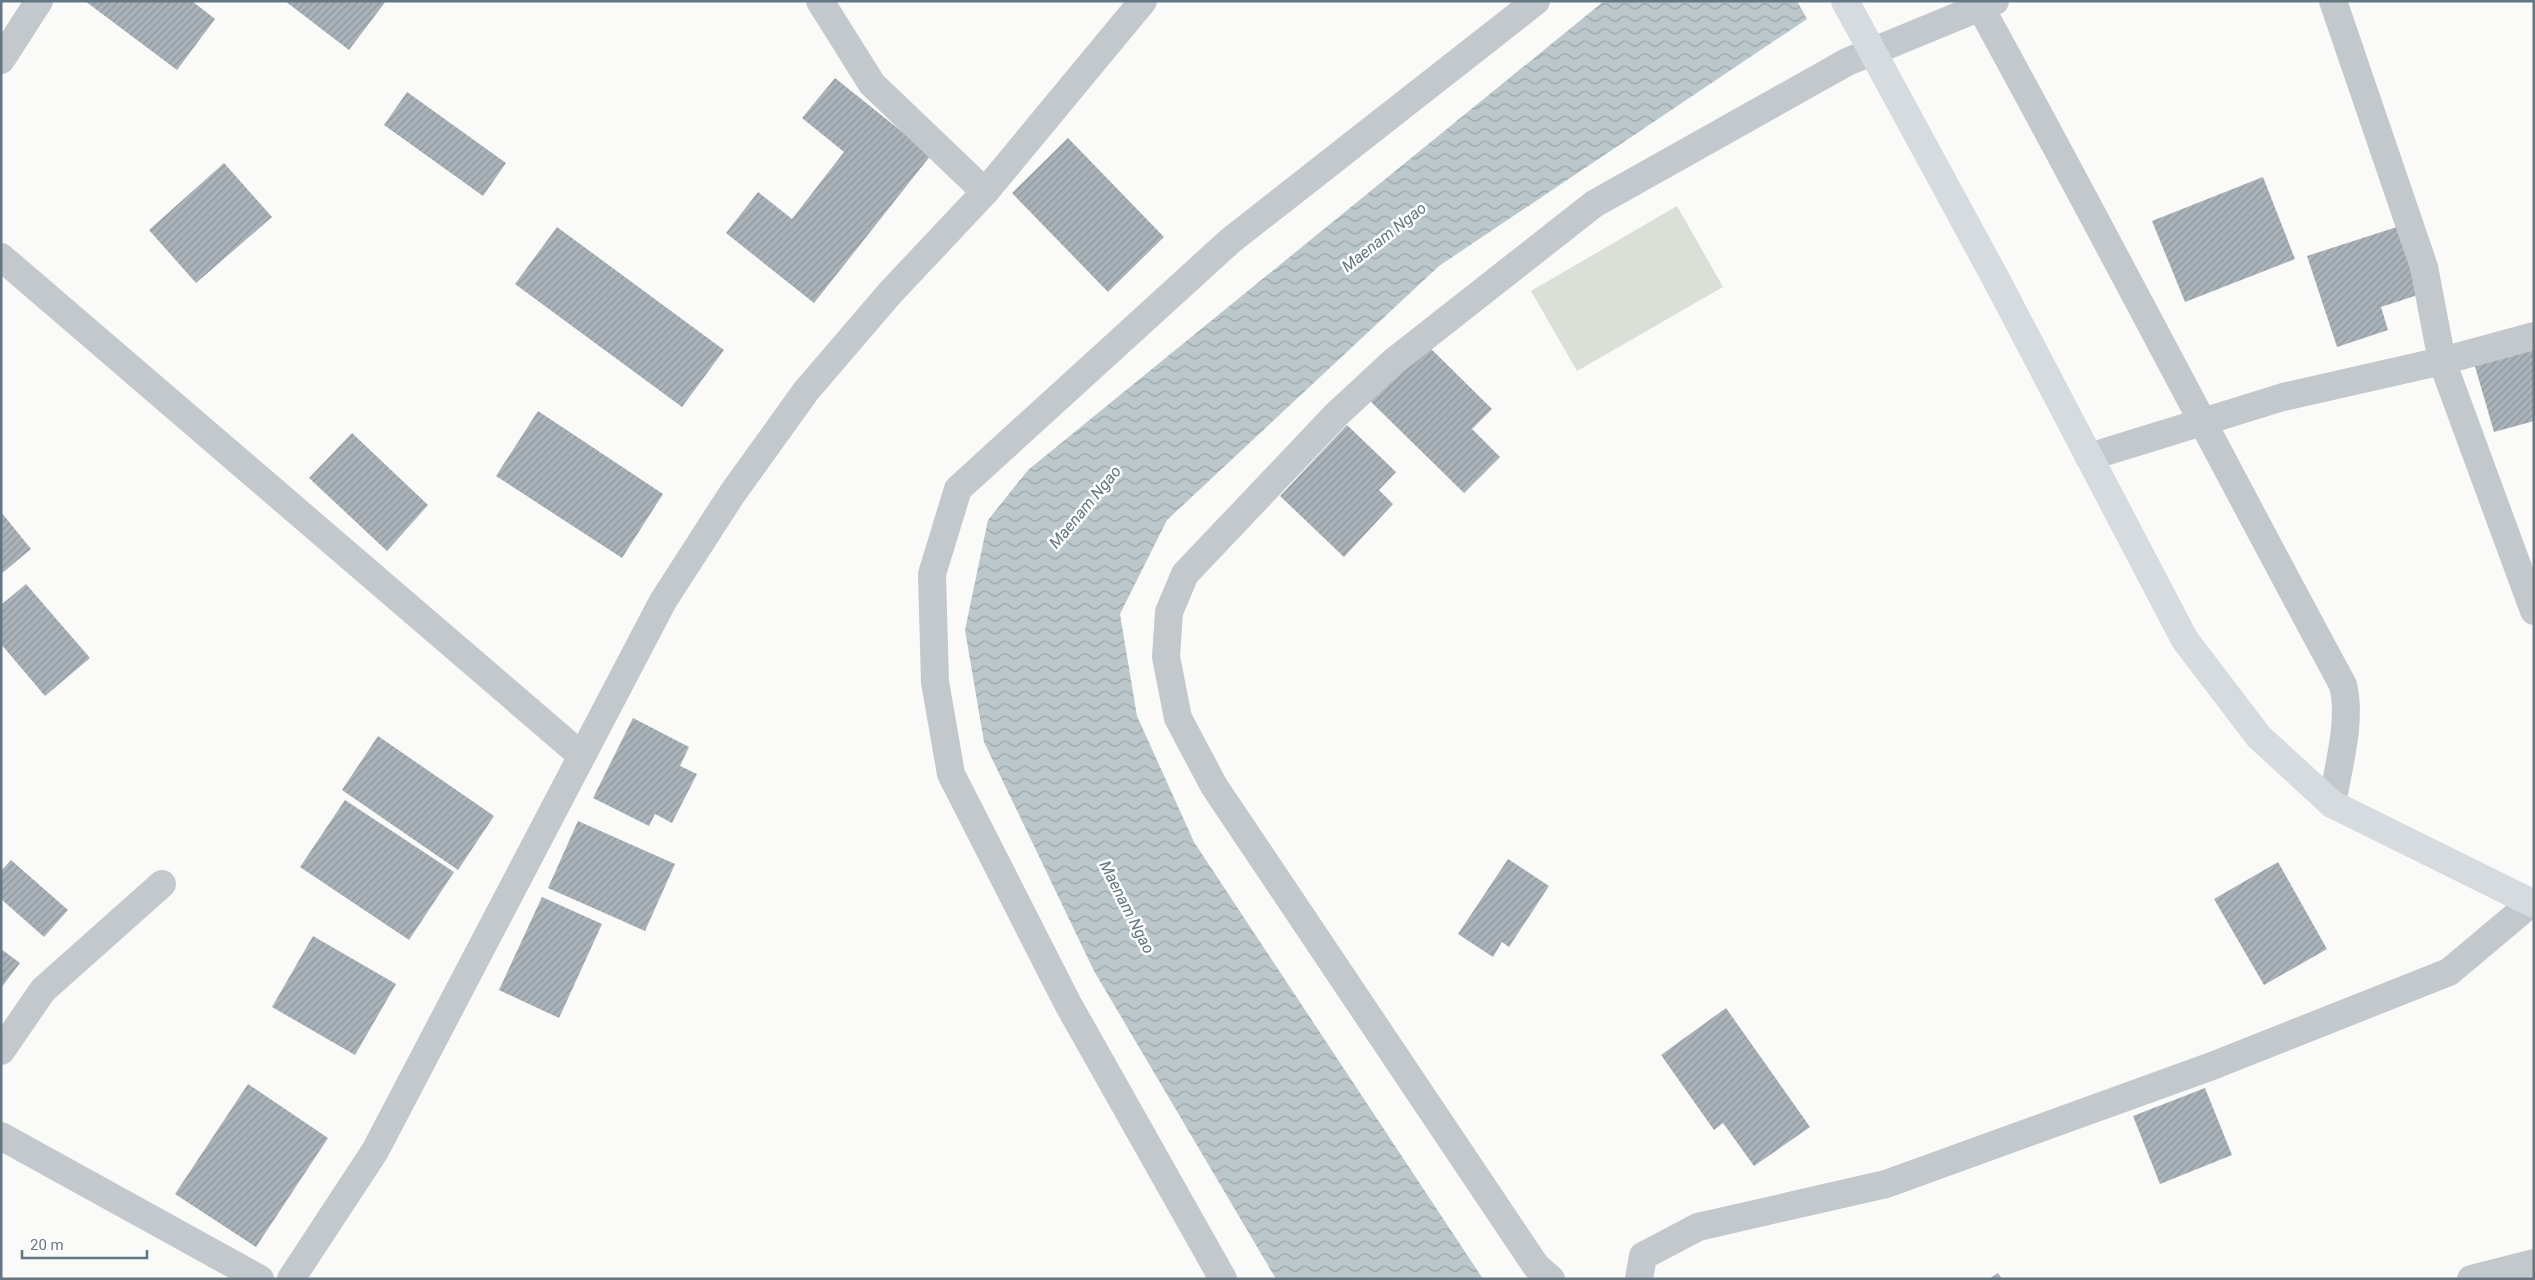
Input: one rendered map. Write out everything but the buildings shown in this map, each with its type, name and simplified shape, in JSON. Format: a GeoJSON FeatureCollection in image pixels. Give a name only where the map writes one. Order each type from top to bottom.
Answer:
{"type":"FeatureCollection","features":[{"type":"Feature","properties":{"kind":"main road"},"geometry":{"type":"LineString","coordinates":[[1845,1],[1996,278],[2185,640],[2259,737],[2332,804],[2532,904]]}},
{"type":"Feature","properties":{"kind":"street"},"geometry":{"type":"LineString","coordinates":[[1,60],[39,1]]}},
{"type":"Feature","properties":{"kind":"street"},"geometry":{"type":"LineString","coordinates":[[820,1],[872,84],[985,192]]}},
{"type":"Feature","properties":{"kind":"street"},"geometry":{"type":"LineString","coordinates":[[291,1279],[375,1151],[663,601],[732,494],[806,391],[890,293],[985,192],[1143,1]]}},
{"type":"Feature","properties":{"kind":"street"},"geometry":{"type":"LineString","coordinates":[[1223,1279],[1068,1004],[951,774],[935,682],[932,574],[958,489],[1230,241],[1536,1]]}},
{"type":"Feature","properties":{"kind":"street"},"geometry":{"type":"LineString","coordinates":[[1977,1],[2057,147],[2201,422],[2343,685],[2347,701],[2346,717],[2332,804]]}},
{"type":"Feature","properties":{"kind":"street"},"geometry":{"type":"LineString","coordinates":[[1551,1279],[1536,1266],[1214,786],[1178,718],[1166,657],[1168,612],[1185,574],[1336,415],[1393,362],[1594,204],[1847,62],[1995,1]]}},
{"type":"Feature","properties":{"kind":"street"},"geometry":{"type":"LineString","coordinates":[[2332,1],[2424,267],[2442,360],[2534,612]]}},
{"type":"Feature","properties":{"kind":"street"},"geometry":{"type":"LineString","coordinates":[[1,257],[582,756]]}},
{"type":"Feature","properties":{"kind":"street"},"geometry":{"type":"LineString","coordinates":[[2089,457],[2283,396],[2442,360],[2534,336]]}},
{"type":"Feature","properties":{"kind":"street"},"geometry":{"type":"LineString","coordinates":[[1,1051],[43,990],[162,884]]}},
{"type":"Feature","properties":{"kind":"street"},"geometry":{"type":"LineString","coordinates":[[1639,1279],[1643,1256],[1698,1227],[1886,1184],[2212,1066],[2449,972],[2532,904]]}},
{"type":"Feature","properties":{"kind":"street"},"geometry":{"type":"LineString","coordinates":[[1,1136],[260,1279]]}},
{"type":"Feature","properties":{"kind":"street"},"geometry":{"type":"LineString","coordinates":[[2471,1279],[2534,1262]]}},
{"type":"Feature","properties":{"kind":"shaded area"},"geometry":{"type":"Polygon","coordinates":[[[1677,206],[1723,287],[1577,371],[1531,291],[1677,206]]]}},
{"type":"Feature","properties":{"kind":"water","name":"Maenam Ngao"},"geometry":{"type":"Polygon","coordinates":[[[1604,1],[1797,1],[1807,19],[1439,266],[1167,520],[1120,614],[1137,716],[1194,842],[1483,1279],[1276,1279],[1094,971],[984,742],[965,630],[988,520],[1028,470],[1604,1]]]}}]}
